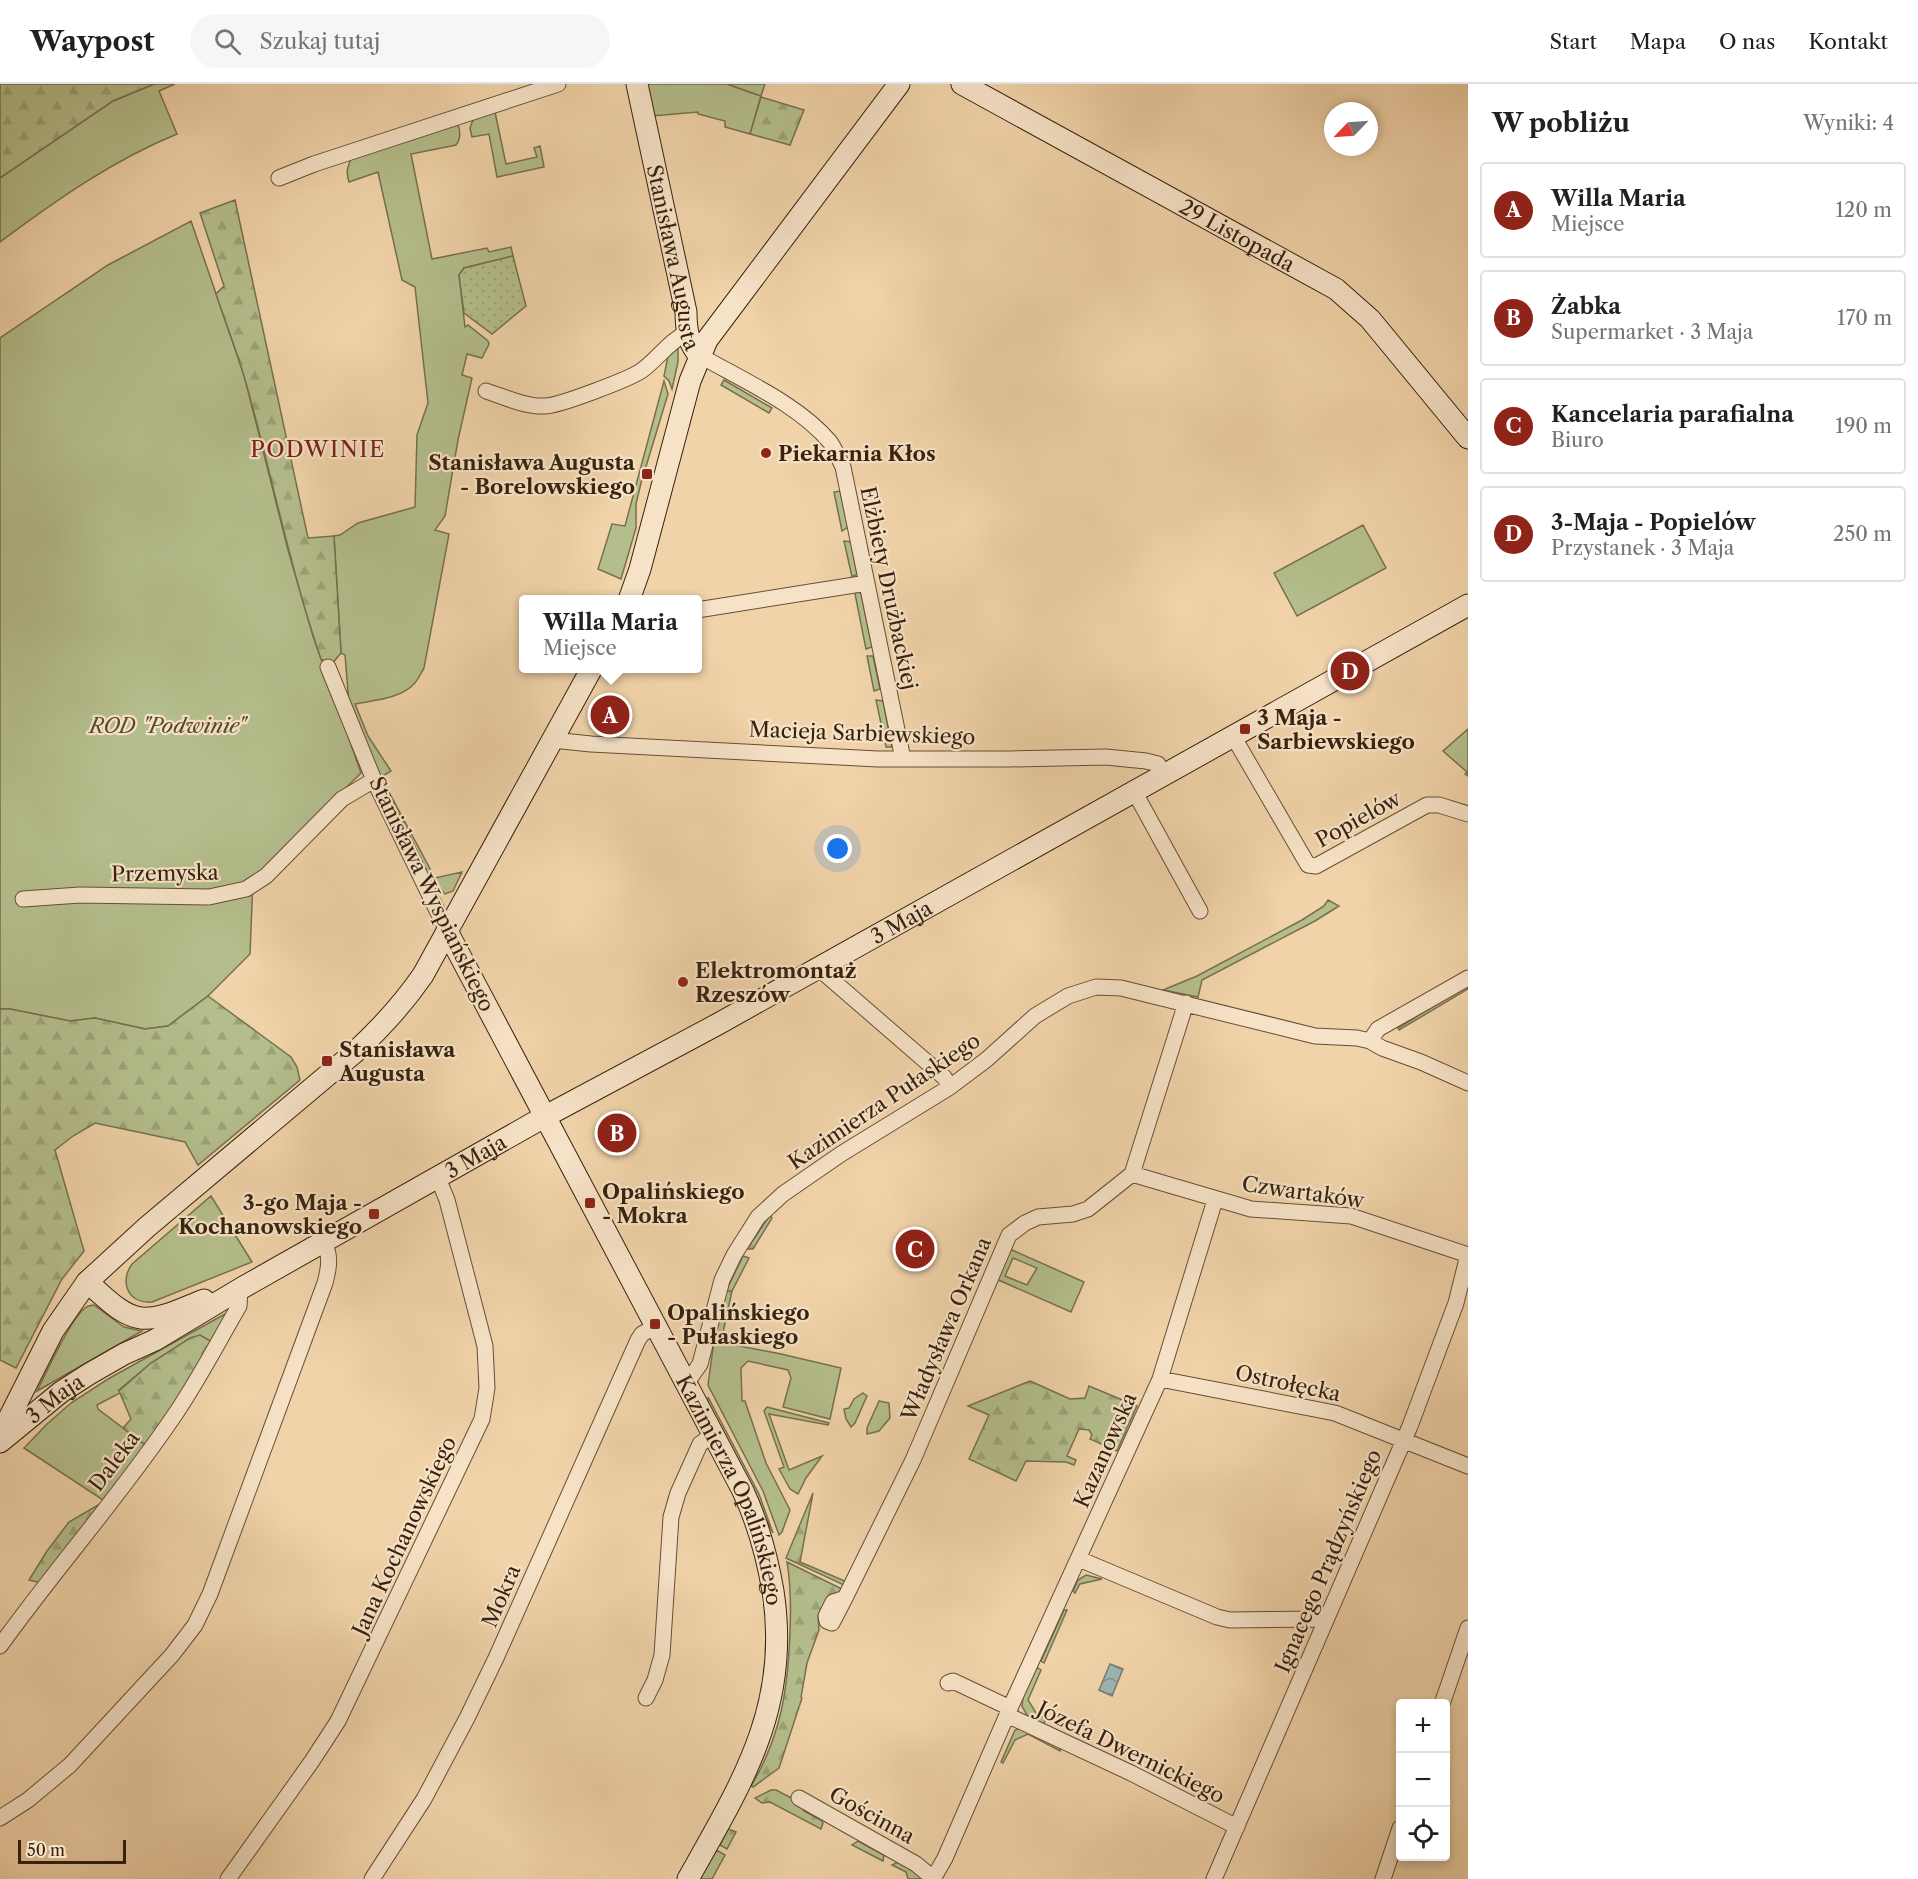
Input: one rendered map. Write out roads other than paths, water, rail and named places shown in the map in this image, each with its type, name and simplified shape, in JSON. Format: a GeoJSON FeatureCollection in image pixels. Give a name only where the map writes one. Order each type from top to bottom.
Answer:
{"type":"FeatureCollection","features":[{"type":"Feature","properties":{"kind":"main road","name":"Stanisława Augusta"},"geometry":{"type":"LineString","coordinates":[[631,595],[640,569],[681,410],[699,355],[693,348],[687,322],[637,84]]}},
{"type":"Feature","properties":{"kind":"main road"},"geometry":{"type":"LineString","coordinates":[[699,355],[722,317],[899,84]]}},
{"type":"Feature","properties":{"kind":"main road","name":"29 Listopada"},"geometry":{"type":"LineString","coordinates":[[962,84],[1336,289],[1370,320],[1468,438]]}},
{"type":"Feature","properties":{"kind":"main road"},"geometry":{"type":"LineString","coordinates":[[687,322],[706,324],[722,317]]}},
{"type":"Feature","properties":{"kind":"main road","name":"3 Maja"},"geometry":{"type":"LineString","coordinates":[[0,1442],[61,1392],[88,1374],[155,1340],[240,1288],[544,1117],[1468,605]]}},
{"type":"Feature","properties":{"kind":"main road"},"geometry":{"type":"LineString","coordinates":[[0,1436],[53,1331],[87,1282],[147,1227],[367,1041],[409,995],[423,975],[590,673]]}},
{"type":"Feature","properties":{"kind":"main road","name":"Stanisława Wyspiańskiego"},"geometry":{"type":"LineString","coordinates":[[447,931],[544,1117]]}},
{"type":"Feature","properties":{"kind":"main road","name":"Kazimierza Opalińskiego"},"geometry":{"type":"LineString","coordinates":[[544,1117],[752,1510],[765,1549],[774,1602],[777,1659],[766,1718],[752,1758],[728,1809],[688,1879]]}},
{"type":"Feature","properties":{"kind":"main road","name":"3 Maja"},"geometry":{"type":"LineString","coordinates":[[87,1282],[119,1308],[141,1318],[170,1313],[240,1288]]}},
{"type":"Feature","properties":{"kind":"street"},"geometry":{"type":"LineString","coordinates":[[279,178],[314,164],[558,84]]}},
{"type":"Feature","properties":{"kind":"street"},"geometry":{"type":"LineString","coordinates":[[486,392],[531,405],[546,406],[607,386],[641,371],[673,341],[687,322]]}},
{"type":"Feature","properties":{"kind":"street","name":"Elżbiety Drużbackiej"},"geometry":{"type":"LineString","coordinates":[[699,355],[791,408],[818,429],[832,445],[843,467],[903,759]]}},
{"type":"Feature","properties":{"kind":"street"},"geometry":{"type":"LineString","coordinates":[[702,609],[867,583]]}},
{"type":"Feature","properties":{"kind":"street","name":"Stanisława Wyspiańskiego"},"geometry":{"type":"LineString","coordinates":[[328,667],[374,780],[447,931]]}},
{"type":"Feature","properties":{"kind":"street","name":"Popielów"},"geometry":{"type":"LineString","coordinates":[[1233,736],[1308,865],[1316,866],[1427,805],[1439,805],[1468,814]]}},
{"type":"Feature","properties":{"kind":"street","name":"Macieja Sarbiewskiego"},"geometry":{"type":"LineString","coordinates":[[554,737],[562,741],[591,744],[903,759],[1107,757],[1158,764],[1163,774]]}},
{"type":"Feature","properties":{"kind":"street","name":"Przemyska"},"geometry":{"type":"LineString","coordinates":[[23,898],[80,895],[209,897],[246,889],[266,876],[342,799],[374,780]]}},
{"type":"Feature","properties":{"kind":"street"},"geometry":{"type":"LineString","coordinates":[[1134,791],[1200,911]]}},
{"type":"Feature","properties":{"kind":"street"},"geometry":{"type":"LineString","coordinates":[[817,967],[944,1077],[950,1087]]}},
{"type":"Feature","properties":{"kind":"street"},"geometry":{"type":"LineString","coordinates":[[1468,978],[1378,1029],[1371,1041],[1382,1048],[1468,1083]]}},
{"type":"Feature","properties":{"kind":"street","name":"Kazimierza Pułaskiego"},"geometry":{"type":"LineString","coordinates":[[685,1380],[691,1377],[700,1364],[722,1280],[758,1216],[783,1194],[841,1154],[950,1087],[986,1060],[1049,1006],[1082,991],[1108,986],[1315,1036],[1371,1041]]}},
{"type":"Feature","properties":{"kind":"street"},"geometry":{"type":"LineString","coordinates":[[1131,1174],[1186,1003]]}},
{"type":"Feature","properties":{"kind":"street","name":"Czwartaków"},"geometry":{"type":"LineString","coordinates":[[1131,1174],[1251,1209],[1351,1216],[1468,1255]]}},
{"type":"Feature","properties":{"kind":"street","name":"Władysława Orkana"},"geometry":{"type":"LineString","coordinates":[[845,1598],[913,1460],[1009,1236],[1024,1223],[1038,1217],[1073,1214],[1088,1209],[1131,1174]]}},
{"type":"Feature","properties":{"kind":"street","name":"Jana Kochanowskiego"},"geometry":{"type":"LineString","coordinates":[[228,1879],[338,1721],[482,1419],[487,1388],[485,1346],[447,1200],[438,1178]]}},
{"type":"Feature","properties":{"kind":"street","name":"Kazanowska"},"geometry":{"type":"LineString","coordinates":[[931,1876],[945,1858],[1160,1379],[1215,1200]]}},
{"type":"Feature","properties":{"kind":"street"},"geometry":{"type":"LineString","coordinates":[[0,1818],[28,1800],[70,1765],[172,1655],[195,1625],[210,1594],[325,1283],[329,1270],[329,1252],[324,1242]]}},
{"type":"Feature","properties":{"kind":"street","name":"Ignacego Prądzyńskiego"},"geometry":{"type":"LineString","coordinates":[[1214,1879],[1462,1305],[1468,1255]]}},
{"type":"Feature","properties":{"kind":"street","name":"Daleka"},"geometry":{"type":"LineString","coordinates":[[0,1646],[40,1590],[174,1416],[239,1306],[240,1288]]}},
{"type":"Feature","properties":{"kind":"street","name":"Mokra"},"geometry":{"type":"LineString","coordinates":[[372,1879],[443,1766],[496,1658],[638,1340],[642,1334],[656,1326]]}},
{"type":"Feature","properties":{"kind":"street","name":"Ostrołęcka"},"geometry":{"type":"LineString","coordinates":[[1160,1379],[1335,1413],[1468,1466]]}},
{"type":"Feature","properties":{"kind":"street"},"geometry":{"type":"LineString","coordinates":[[646,1698],[655,1680],[662,1655],[671,1517],[678,1493],[700,1444],[713,1434]]}},
{"type":"Feature","properties":{"kind":"street"},"geometry":{"type":"LineString","coordinates":[[1079,1559],[1216,1617],[1230,1620],[1326,1619]]}},
{"type":"Feature","properties":{"kind":"street"},"geometry":{"type":"LineString","coordinates":[[1445,1699],[1468,1628]]}},
{"type":"Feature","properties":{"kind":"street"},"geometry":{"type":"LineString","coordinates":[[948,1683],[953,1681],[1009,1712]]}},
{"type":"Feature","properties":{"kind":"street","name":"Józefa Dwernickiego"},"geometry":{"type":"LineString","coordinates":[[1009,1712],[1237,1827]]}},
{"type":"Feature","properties":{"kind":"street","name":"Gościnna"},"geometry":{"type":"LineString","coordinates":[[799,1798],[931,1876]]}},
{"type":"Feature","properties":{"kind":"street"},"geometry":{"type":"LineString","coordinates":[[1383,1879],[1396,1842]]}},
{"type":"Feature","properties":{"kind":"water"},"geometry":{"type":"Polygon","coordinates":[[[1110,1664],[1123,1669],[1112,1696],[1099,1690],[1110,1664]]]}},
{"type":"Feature","properties":{"kind":"place","name":"Piekarnia Kłos"},"geometry":{"type":"Point","coordinates":[766,453]}},
{"type":"Feature","properties":{"kind":"place","name":"Stanisława Augusta - Borelowskiego"},"geometry":{"type":"Point","coordinates":[647,474]}},
{"type":"Feature","properties":{"kind":"place","name":"3-Maja - Popielów"},"geometry":{"type":"Point","coordinates":[1350,671]}},
{"type":"Feature","properties":{"kind":"place","name":"Willa Maria"},"geometry":{"type":"Point","coordinates":[610,715]}},
{"type":"Feature","properties":{"kind":"place","name":"3 Maja - Sarbiewskiego"},"geometry":{"type":"Point","coordinates":[1245,729]}},
{"type":"Feature","properties":{"kind":"place","name":"Elektromontaż Rzeszów"},"geometry":{"type":"Point","coordinates":[683,982]}},
{"type":"Feature","properties":{"kind":"place","name":"Stanisława Augusta"},"geometry":{"type":"Point","coordinates":[327,1061]}},
{"type":"Feature","properties":{"kind":"place","name":"Żabka"},"geometry":{"type":"Point","coordinates":[617,1133]}},
{"type":"Feature","properties":{"kind":"place","name":"Opalińskiego - Mokra"},"geometry":{"type":"Point","coordinates":[590,1203]}},
{"type":"Feature","properties":{"kind":"place","name":"3-go Maja - Kochanowskiego"},"geometry":{"type":"Point","coordinates":[374,1214]}},
{"type":"Feature","properties":{"kind":"place","name":"Kancelaria parafialna"},"geometry":{"type":"Point","coordinates":[915,1249]}},
{"type":"Feature","properties":{"kind":"place","name":"Opalińskiego - Pułaskiego"},"geometry":{"type":"Point","coordinates":[655,1324]}},
{"type":"Feature","properties":{"kind":"district","name":"PODWINIE"},"geometry":{"type":"Point","coordinates":[318,449]}},
{"type":"Feature","properties":{"kind":"park label","name":"ROD \"Podwinie\""},"geometry":{"type":"Point","coordinates":[167,725]}}]}
